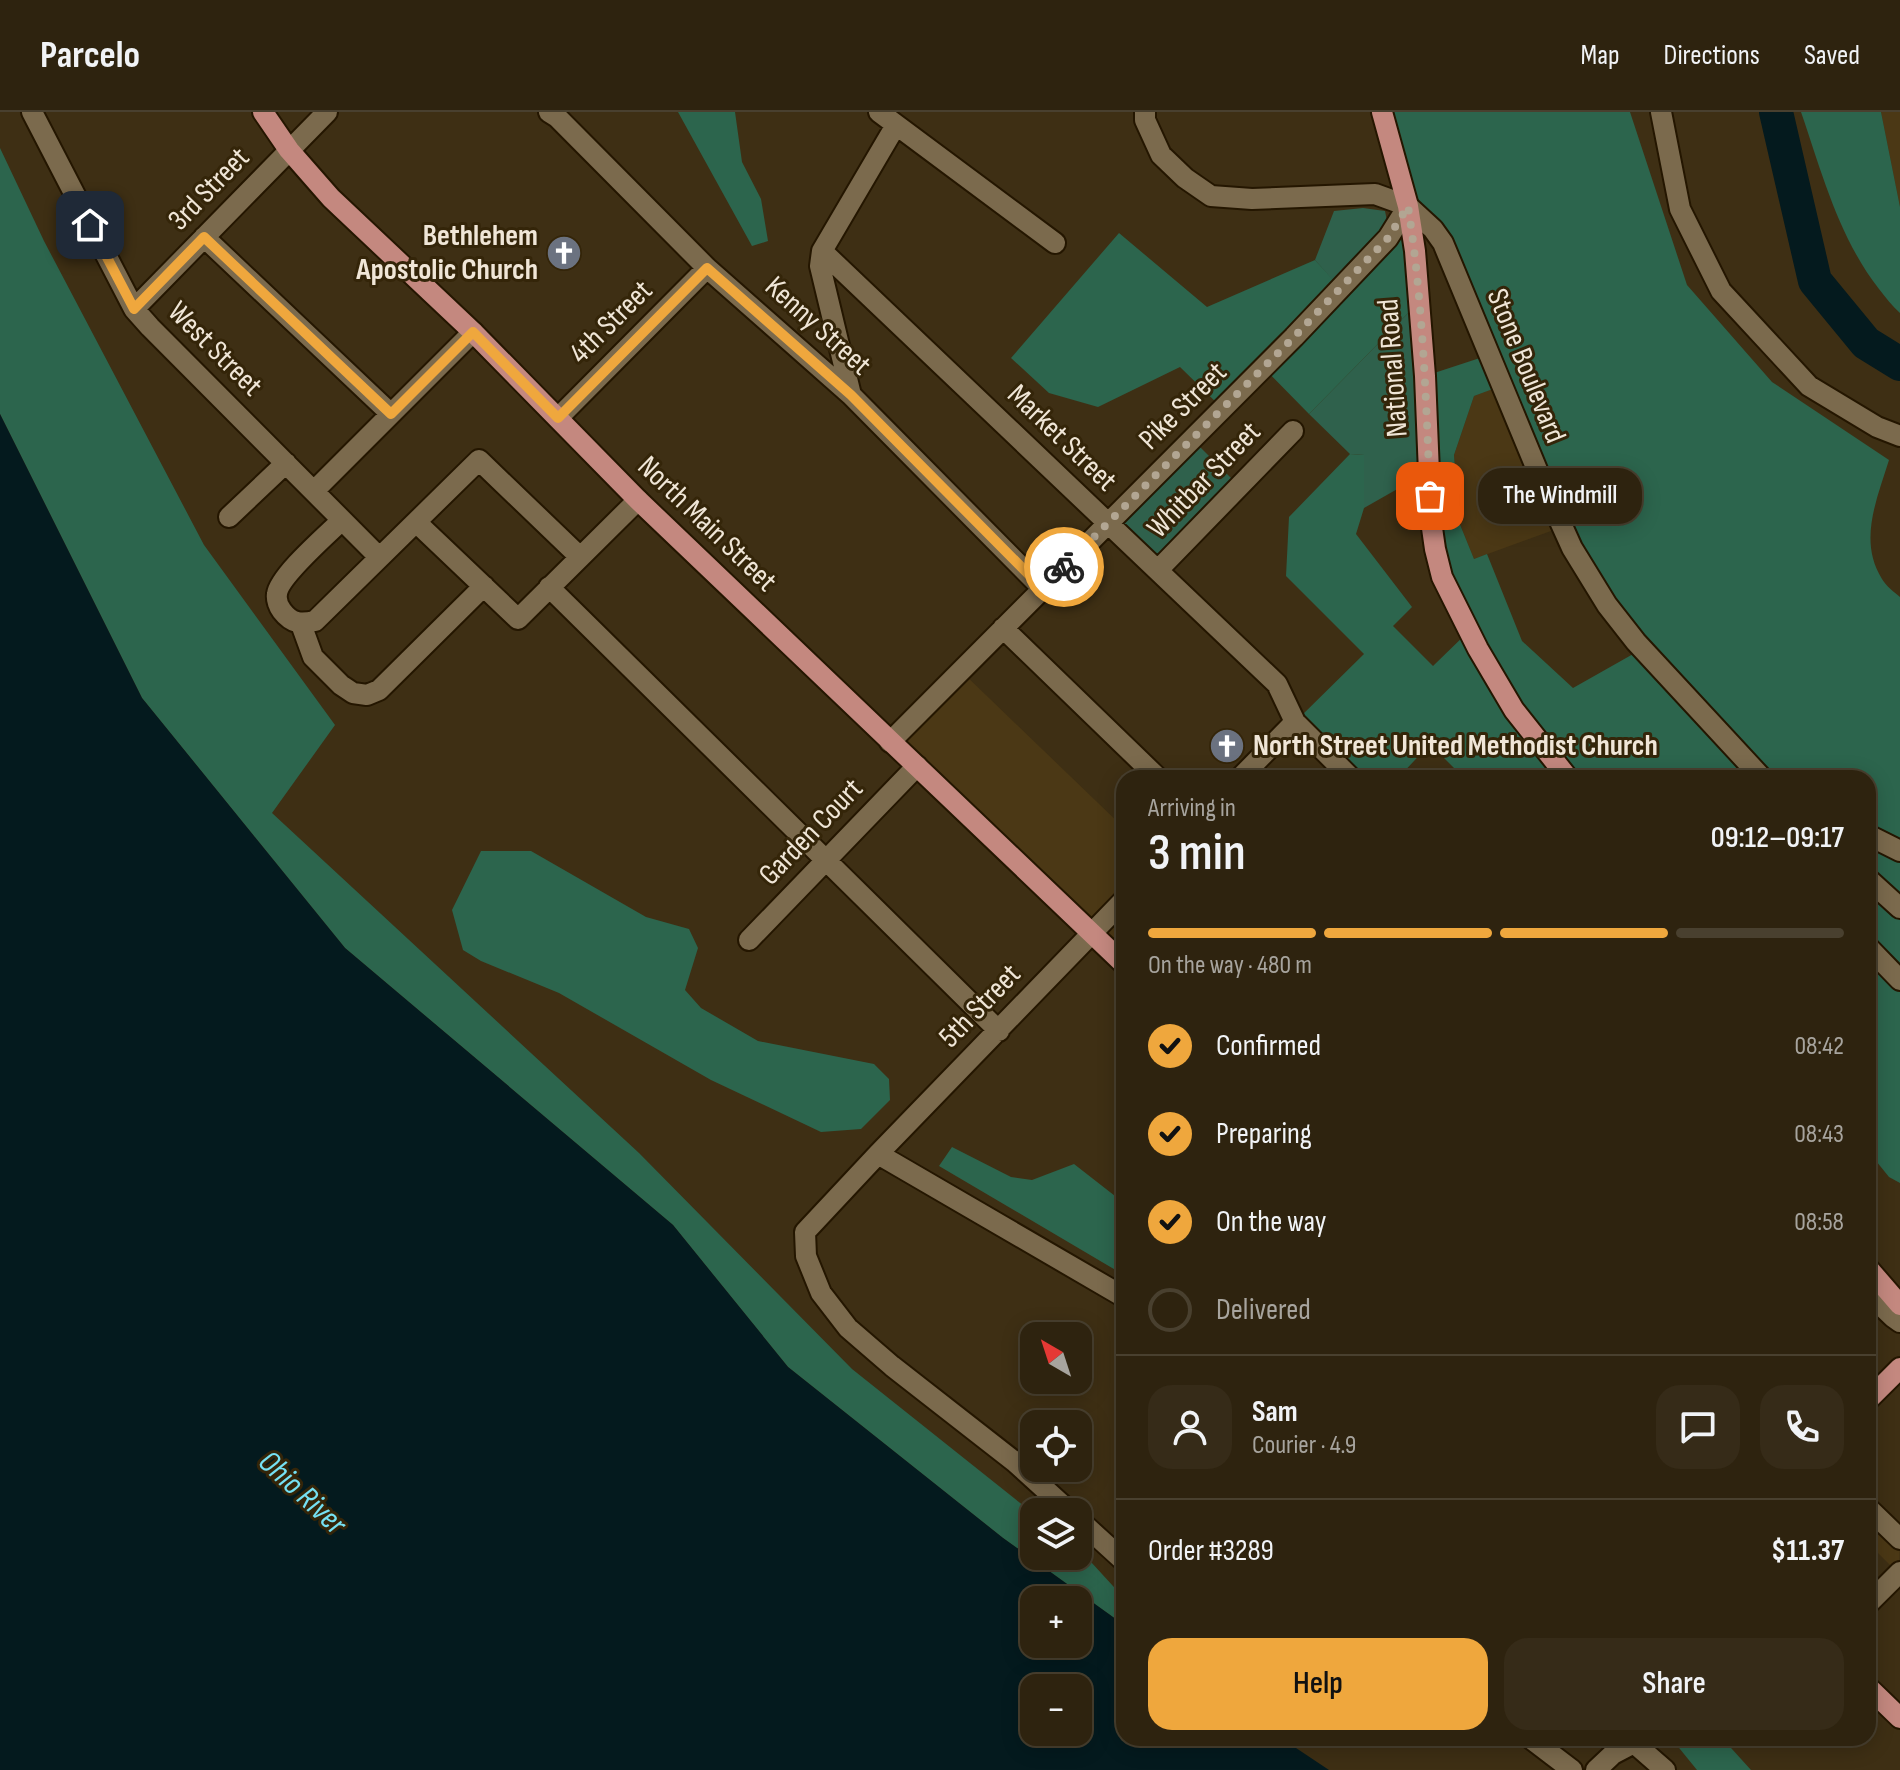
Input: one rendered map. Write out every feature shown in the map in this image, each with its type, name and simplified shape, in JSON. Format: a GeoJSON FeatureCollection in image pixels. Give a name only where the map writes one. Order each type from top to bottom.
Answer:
{"type":"FeatureCollection","features":[{"type":"Feature","properties":{"kind":"main road","name":"North Main Street"},"geometry":{"type":"LineString","coordinates":[[263,112],[289,150],[331,198],[473,332],[638,500],[1116,956]]}},
{"type":"Feature","properties":{"kind":"main road","name":"National Road"},"geometry":{"type":"LineString","coordinates":[[1382,112],[1408,206],[1415,251],[1431,521],[1442,577],[1478,649],[1514,710],[1562,770]]}},
{"type":"Feature","properties":{"kind":"main road"},"geometry":{"type":"LineString","coordinates":[[1876,1277],[1900,1305]]}},
{"type":"Feature","properties":{"kind":"main road"},"geometry":{"type":"LineString","coordinates":[[1876,1392],[1900,1368]]}},
{"type":"Feature","properties":{"kind":"main road"},"geometry":{"type":"LineString","coordinates":[[1876,1695],[1900,1718]]}},
{"type":"Feature","properties":{"kind":"street","name":"West Street"},"geometry":{"type":"LineString","coordinates":[[32,112],[134,309],[379,557]]}},
{"type":"Feature","properties":{"kind":"street","name":"3rd Street"},"geometry":{"type":"LineString","coordinates":[[134,309],[327,112]]}},
{"type":"Feature","properties":{"kind":"street","name":"Kenny Street"},"geometry":{"type":"LineString","coordinates":[[549,112],[568,127],[707,268],[851,395],[1042,588]]}},
{"type":"Feature","properties":{"kind":"street"},"geometry":{"type":"LineString","coordinates":[[879,112],[1055,243]]}},
{"type":"Feature","properties":{"kind":"street"},"geometry":{"type":"LineString","coordinates":[[1145,112],[1145,120],[1161,155],[1185,178],[1211,196],[1252,199],[1375,194],[1408,206]]}},
{"type":"Feature","properties":{"kind":"street"},"geometry":{"type":"LineString","coordinates":[[1661,112],[1680,209],[1721,291],[1809,386],[1877,427],[1900,436]]}},
{"type":"Feature","properties":{"kind":"street"},"geometry":{"type":"LineString","coordinates":[[851,395],[820,266],[822,251],[896,125]]}},
{"type":"Feature","properties":{"kind":"street","name":"Pike Street"},"geometry":{"type":"LineString","coordinates":[[890,742],[1294,337],[1388,238],[1408,206]]}},
{"type":"Feature","properties":{"kind":"street","name":"Stone Boulevard"},"geometry":{"type":"LineString","coordinates":[[1408,206],[1443,243],[1546,491],[1572,548],[1607,605],[1636,642],[1755,770]]}},
{"type":"Feature","properties":{"kind":"street"},"geometry":{"type":"LineString","coordinates":[[204,237],[391,414]]}},
{"type":"Feature","properties":{"kind":"street","name":"Market Street"},"geometry":{"type":"LineString","coordinates":[[822,251],[1277,684],[1295,722],[1343,770]]}},
{"type":"Feature","properties":{"kind":"street","name":"4th Street"},"geometry":{"type":"LineString","coordinates":[[558,418],[707,268]]}},
{"type":"Feature","properties":{"kind":"street"},"geometry":{"type":"LineString","coordinates":[[314,491],[473,332]]}},
{"type":"Feature","properties":{"kind":"street","name":"Whitbar Street"},"geometry":{"type":"LineString","coordinates":[[1158,570],[1293,431]]}},
{"type":"Feature","properties":{"kind":"street"},"geometry":{"type":"LineString","coordinates":[[342,520],[283,578],[276,595],[279,608],[290,620],[301,624],[315,621],[479,460],[580,557]]}},
{"type":"Feature","properties":{"kind":"street"},"geometry":{"type":"LineString","coordinates":[[229,517],[286,463]]}},
{"type":"Feature","properties":{"kind":"street"},"geometry":{"type":"LineString","coordinates":[[416,522],[518,619],[638,500]]}},
{"type":"Feature","properties":{"kind":"street"},"geometry":{"type":"LineString","coordinates":[[301,624],[313,657],[341,685],[353,693],[367,695],[379,690],[484,586]]}},
{"type":"Feature","properties":{"kind":"street"},"geometry":{"type":"LineString","coordinates":[[549,587],[999,1031]]}},
{"type":"Feature","properties":{"kind":"street"},"geometry":{"type":"LineString","coordinates":[[1003,628],[1150,770]]}},
{"type":"Feature","properties":{"kind":"street"},"geometry":{"type":"LineString","coordinates":[[1248,770],[1295,722]]}},
{"type":"Feature","properties":{"kind":"street","name":"Garden Court"},"geometry":{"type":"LineString","coordinates":[[749,940],[917,766]]}},
{"type":"Feature","properties":{"kind":"street"},"geometry":{"type":"LineString","coordinates":[[1876,839],[1900,851]]}},
{"type":"Feature","properties":{"kind":"street"},"geometry":{"type":"LineString","coordinates":[[1876,886],[1900,908]]}},
{"type":"Feature","properties":{"kind":"street","name":"5th Street"},"geometry":{"type":"LineString","coordinates":[[1055,1498],[1015,1462],[848,1328],[821,1293],[806,1256],[805,1232],[1116,908]]}},
{"type":"Feature","properties":{"kind":"street"},"geometry":{"type":"LineString","coordinates":[[1876,955],[1900,980]]}},
{"type":"Feature","properties":{"kind":"street"},"geometry":{"type":"LineString","coordinates":[[878,1154],[1116,1292]]}},
{"type":"Feature","properties":{"kind":"street"},"geometry":{"type":"LineString","coordinates":[[1876,1301],[1900,1322]]}},
{"type":"Feature","properties":{"kind":"street"},"geometry":{"type":"LineString","coordinates":[[1876,1516],[1900,1539]]}},
{"type":"Feature","properties":{"kind":"street"},"geometry":{"type":"LineString","coordinates":[[1092,1532],[1116,1554]]}},
{"type":"Feature","properties":{"kind":"street"},"geometry":{"type":"LineString","coordinates":[[1876,1596],[1900,1572]]}},
{"type":"Feature","properties":{"kind":"street"},"geometry":{"type":"LineString","coordinates":[[1540,1746],[1572,1770]]}},
{"type":"Feature","properties":{"kind":"street"},"geometry":{"type":"LineString","coordinates":[[1596,1770],[1613,1754],[1628,1746]]}},
{"type":"Feature","properties":{"kind":"street"},"geometry":{"type":"LineString","coordinates":[[1637,1746],[1665,1770]]}},
{"type":"Feature","properties":{"kind":"shaded area"},"geometry":{"type":"Polygon","coordinates":[[[1881,112],[1900,112],[1900,207],[1881,112]]]}},
{"type":"Feature","properties":{"kind":"shaded area"},"geometry":{"type":"Polygon","coordinates":[[[1502,385],[1562,527],[1474,559],[1459,522],[1454,455],[1474,396],[1502,385]]]}},
{"type":"Feature","properties":{"kind":"shaded area"},"geometry":{"type":"Polygon","coordinates":[[[961,671],[1116,820],[1116,956],[890,742],[961,671]]]}},
{"type":"Feature","properties":{"kind":"shaded area"},"geometry":{"type":"Polygon","coordinates":[[[1876,1508],[1900,1532],[1899,1574],[1876,1551],[1876,1508]]]}},
{"type":"Feature","properties":{"kind":"green space"},"geometry":{"type":"Polygon","coordinates":[[[678,112],[735,112],[742,162],[761,199],[768,241],[752,246],[678,112]]]}},
{"type":"Feature","properties":{"kind":"green space"},"geometry":{"type":"Polygon","coordinates":[[[1382,112],[1630,112],[1687,285],[1772,382],[1889,460],[1872,520],[1871,550],[1884,582],[1900,597],[1900,1183],[1889,1177],[1876,1161],[1876,770],[1456,770],[1430,744],[1406,770],[1343,770],[1295,722],[1364,654],[1286,576],[1289,517],[1350,454],[1364,455],[1364,508],[1356,534],[1412,607],[1393,626],[1433,666],[1469,631],[1442,577],[1425,376],[1489,355],[1443,243],[1409,207],[1419,302],[1309,414],[1264,368],[1223,409],[1180,367],[1098,407],[1049,393],[1011,358],[1119,233],[1207,307],[1315,260],[1337,284],[1408,206],[1382,112]],[[1501,386],[1474,396],[1454,455],[1459,522],[1474,559],[1487,554],[1522,641],[1573,688],[1642,649],[1607,605],[1501,386]]]}},
{"type":"Feature","properties":{"kind":"green space"},"geometry":{"type":"Polygon","coordinates":[[[1801,112],[1881,112],[1900,207],[1900,313],[1865,269],[1842,227],[1801,112]]]}},
{"type":"Feature","properties":{"kind":"green space"},"geometry":{"type":"Polygon","coordinates":[[[0,148],[44,241],[204,545],[335,725],[272,813],[639,1153],[852,1369],[1020,1503],[1020,1550],[788,1367],[673,1225],[345,948],[142,698],[0,414],[0,148]]]}},
{"type":"Feature","properties":{"kind":"green space"},"geometry":{"type":"Polygon","coordinates":[[[1363,208],[1385,211],[1388,226],[1337,285],[1315,260],[1334,211],[1363,208]]]}},
{"type":"Feature","properties":{"kind":"green space"},"geometry":{"type":"Polygon","coordinates":[[[1419,302],[1429,471],[1364,508],[1364,455],[1350,454],[1309,414],[1419,302]]]}},
{"type":"Feature","properties":{"kind":"green space"},"geometry":{"type":"Polygon","coordinates":[[[1193,440],[1239,486],[1158,570],[1108,523],[1193,440]]]}},
{"type":"Feature","properties":{"kind":"green space"},"geometry":{"type":"Polygon","coordinates":[[[481,851],[531,851],[646,917],[689,929],[698,948],[685,990],[701,1008],[758,1041],[874,1064],[889,1079],[890,1100],[861,1129],[821,1132],[711,1080],[559,993],[481,961],[463,950],[452,910],[481,851]]]}},
{"type":"Feature","properties":{"kind":"green space"},"geometry":{"type":"Polygon","coordinates":[[[952,1147],[1011,1177],[1032,1180],[1074,1164],[1116,1197],[1116,1270],[939,1166],[952,1147]]]}},
{"type":"Feature","properties":{"kind":"green space"},"geometry":{"type":"Polygon","coordinates":[[[1092,1563],[1116,1589],[1116,1619],[1092,1602],[1092,1586],[1070,1586],[1048,1570],[1092,1570],[1092,1563]]]}},
{"type":"Feature","properties":{"kind":"green space"},"geometry":{"type":"Polygon","coordinates":[[[1678,1746],[1729,1746],[1751,1770],[1697,1770],[1678,1746]]]}},
{"type":"Feature","properties":{"kind":"water","name":"Ohio River"},"geometry":{"type":"Polygon","coordinates":[[[0,414],[142,698],[345,948],[673,1225],[788,1367],[1020,1550],[1020,1570],[1048,1570],[1070,1586],[1020,1586],[1020,1658],[1092,1658],[1092,1602],[1116,1619],[1116,1746],[1293,1746],[1329,1770],[0,1770],[0,414]]]}},
{"type":"Feature","properties":{"kind":"waterway"},"geometry":{"type":"LineString","coordinates":[[1776,112],[1815,281],[1866,343],[1900,364]]}},
{"type":"Feature","properties":{"kind":"way so far"},"geometry":{"type":"LineString","coordinates":[[1064,567],[1294,337],[1388,238],[1408,206],[1415,251],[1425,376],[1430,496]]}},
{"type":"Feature","properties":{"kind":"place","name":"Bethlehem Apostolic Church"},"geometry":{"type":"Point","coordinates":[564,253]}},
{"type":"Feature","properties":{"kind":"place","name":"The Windmill"},"geometry":{"type":"Point","coordinates":[1430,496]}},
{"type":"Feature","properties":{"kind":"place","name":"North Street United Methodist Church"},"geometry":{"type":"Point","coordinates":[1227,746]}},
{"type":"Feature","properties":{"kind":"route"},"geometry":{"type":"LineString","coordinates":[[90,225],[134,309],[204,237],[391,414],[473,332],[558,418],[707,268],[851,395],[1042,588],[1064,567]]}}]}
